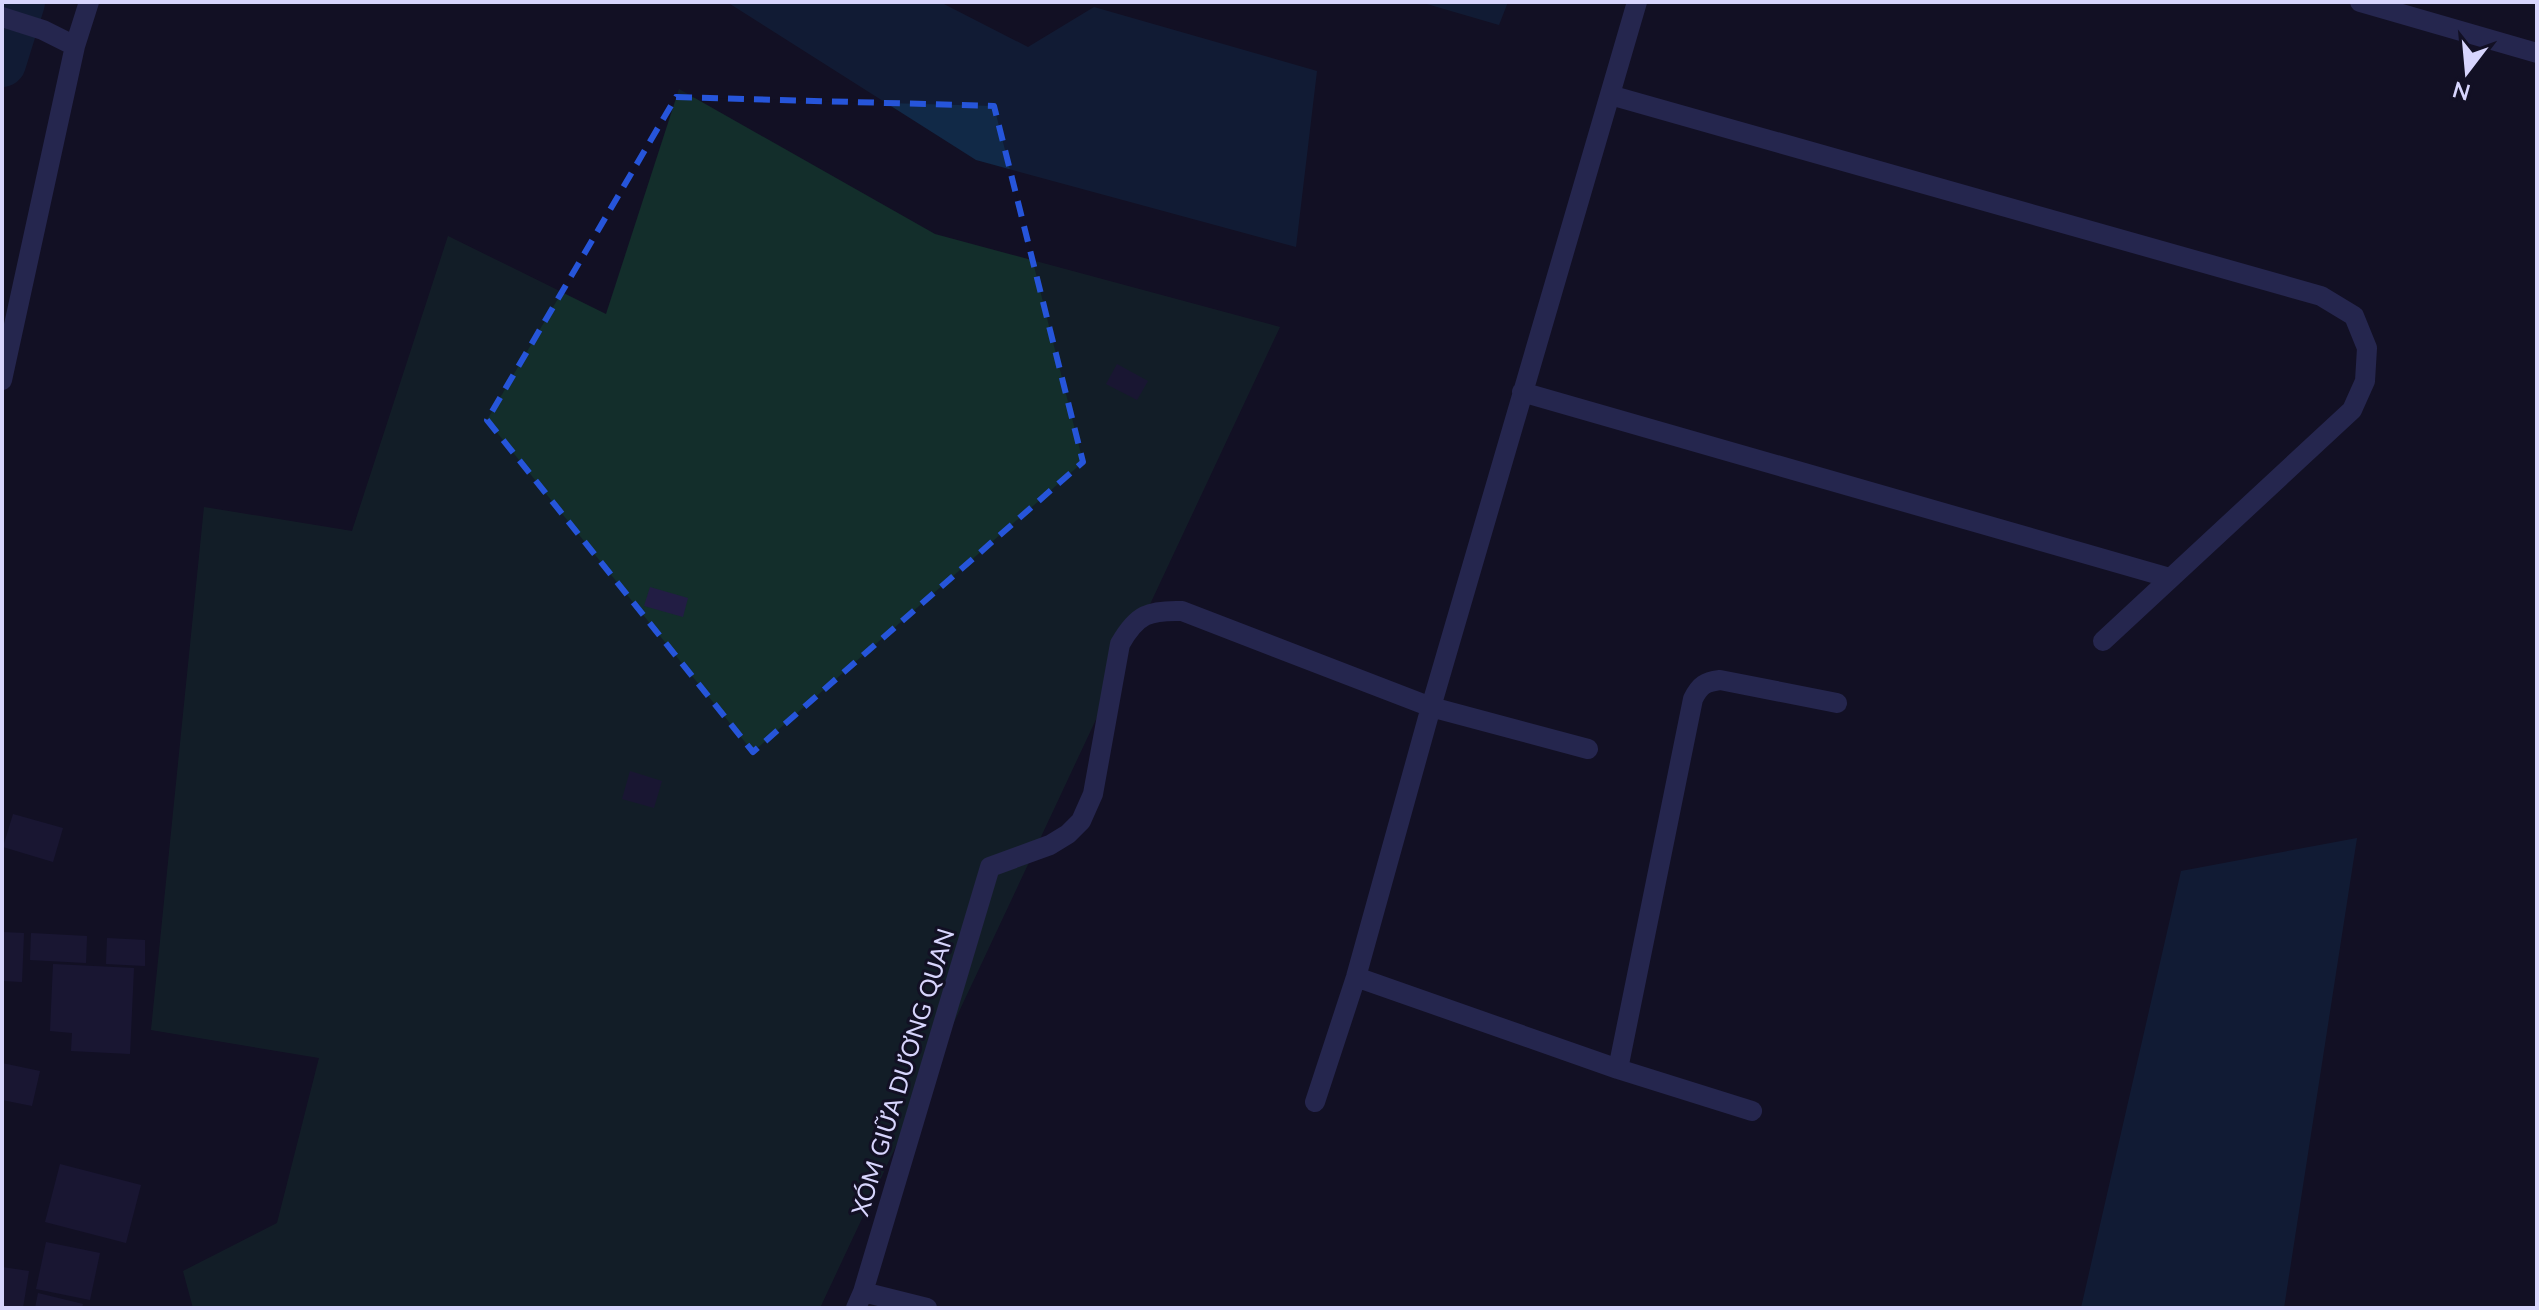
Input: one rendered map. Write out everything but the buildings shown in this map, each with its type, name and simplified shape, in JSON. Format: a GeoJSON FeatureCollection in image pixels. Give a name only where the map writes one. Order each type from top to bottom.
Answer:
{"type":"FeatureCollection","features":[{"type":"Feature","properties":{"kind":"lane"},"geometry":{"type":"LineString","coordinates":[[2,380],[75,46],[89,2]]}},
{"type":"Feature","properties":{"kind":"lane"},"geometry":{"type":"LineString","coordinates":[[1315,1102],[1356,977],[1431,707],[1637,2]]}},
{"type":"Feature","properties":{"kind":"lane"},"geometry":{"type":"LineString","coordinates":[[2360,2],[2537,53]]}},
{"type":"Feature","properties":{"kind":"lane"},"geometry":{"type":"LineString","coordinates":[[2,17],[43,30],[75,46]]}},
{"type":"Feature","properties":{"kind":"lane"},"geometry":{"type":"LineString","coordinates":[[1610,95],[2321,296],[2354,316],[2367,348],[2365,381],[2352,410],[2103,641]]}},
{"type":"Feature","properties":{"kind":"lane"},"geometry":{"type":"LineString","coordinates":[[1522,392],[2170,578]]}},
{"type":"Feature","properties":{"kind":"lane","name":"XÓM GIỮA DƯƠNG QUAN"},"geometry":{"type":"LineString","coordinates":[[927,1308],[859,1300],[990,867],[1050,845],[1081,821],[1093,794],[1120,644],[1130,627],[1141,617],[1160,610],[1182,611],[1431,707]]}},
{"type":"Feature","properties":{"kind":"lane"},"geometry":{"type":"LineString","coordinates":[[1618,1069],[1693,699],[1699,687],[1720,680],[1837,703]]}},
{"type":"Feature","properties":{"kind":"lane"},"geometry":{"type":"LineString","coordinates":[[1431,707],[1588,749]]}},
{"type":"Feature","properties":{"kind":"lane"},"geometry":{"type":"LineString","coordinates":[[1356,977],[1618,1069],[1752,1111]]}},
{"type":"Feature","properties":{"kind":"highlighted area"},"geometry":{"type":"Polygon","coordinates":[[[676,97],[994,106],[1083,462],[753,752],[487,420],[676,97]]]}},
{"type":"Feature","properties":{"kind":"green space"},"geometry":{"type":"Polygon","coordinates":[[[679,89],[935,234],[1280,327],[820,1308],[193,1308],[183,1271],[277,1223],[319,1058],[151,1030],[204,507],[352,531],[448,236],[606,314],[679,89]]]}},
{"type":"Feature","properties":{"kind":"water"},"geometry":{"type":"Polygon","coordinates":[[[727,2],[940,2],[1028,47],[1094,7],[1317,71],[1296,247],[976,160],[727,2]]]}},
{"type":"Feature","properties":{"kind":"water"},"geometry":{"type":"Polygon","coordinates":[[[1420,2],[1508,2],[1499,25],[1420,2]]]}},
{"type":"Feature","properties":{"kind":"water"},"geometry":{"type":"Polygon","coordinates":[[[2357,838],[2284,1308],[2081,1308],[2181,871],[2357,838]]]}},
{"type":"Feature","properties":{"kind":"waterway"},"geometry":{"type":"LineString","coordinates":[[2,63],[21,2]]}}]}
